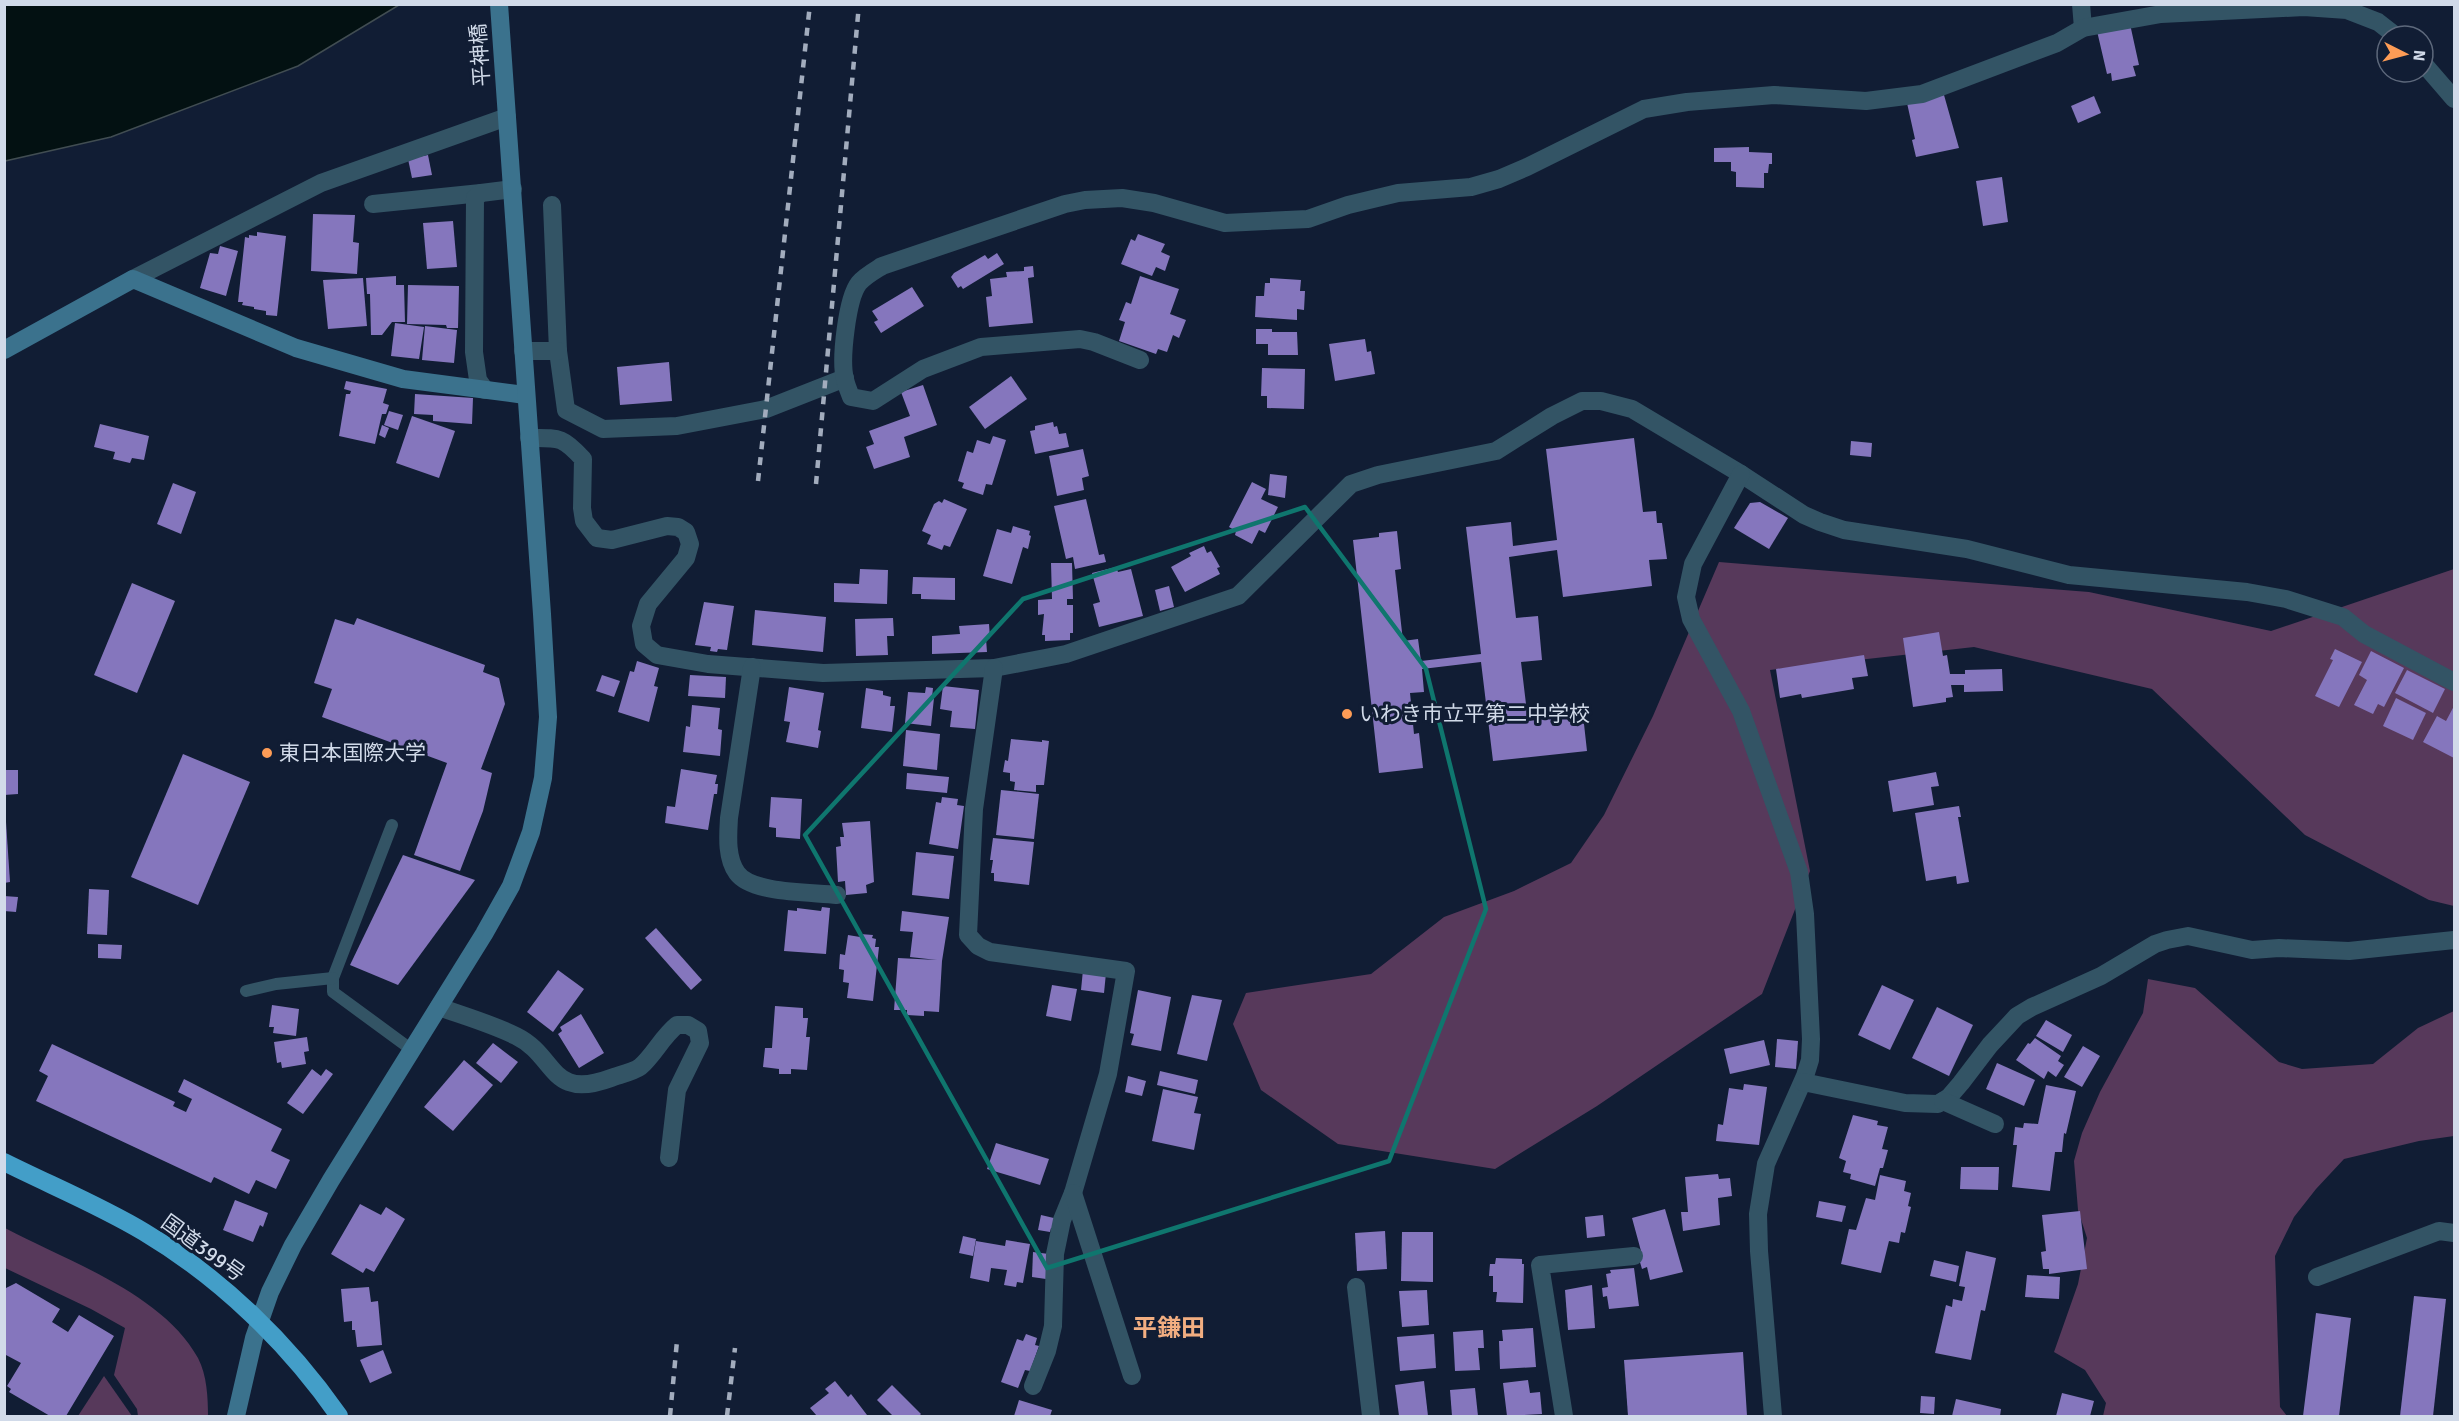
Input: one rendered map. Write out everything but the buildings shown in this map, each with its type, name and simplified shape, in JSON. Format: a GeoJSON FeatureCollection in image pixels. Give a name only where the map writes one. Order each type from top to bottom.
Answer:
{"type":"FeatureCollection","features":[{"type":"Feature","properties":{"kind":"highway","name":"国道399号"},"geometry":{"type":"LineString","coordinates":[[4,1162],[143,1232],[215,1280],[259,1321],[321,1390],[339,1416]]}},
{"type":"Feature","properties":{"kind":"street","name":"平神橋"},"geometry":{"type":"LineString","coordinates":[[236,1416],[259,1321],[293,1245],[484,934],[511,886],[531,832],[543,778],[548,717],[499,4]]}},
{"type":"Feature","properties":{"kind":"street"},"geometry":{"type":"LineString","coordinates":[[2081,4],[2083,28]]}},
{"type":"Feature","properties":{"kind":"street"},"geometry":{"type":"LineString","coordinates":[[1140,360],[1095,342],[1080,339],[981,347],[923,369],[873,401],[852,397],[845,378],[844,357],[852,300],[858,283],[870,274],[882,266],[1065,204],[1085,200],[1122,198],[1154,203],[1225,223],[1308,219],[1348,205],[1398,193],[1471,187],[1499,180],[1644,109],[1687,102],[1765,95],[1866,101],[1922,94],[2057,43],[2083,28],[2161,14],[2304,7],[2347,10],[2381,24]]}},
{"type":"Feature","properties":{"kind":"street"},"geometry":{"type":"LineString","coordinates":[[2435,77],[2454,99]]}},
{"type":"Feature","properties":{"kind":"street"},"geometry":{"type":"LineString","coordinates":[[4,350],[134,279],[321,183],[506,109]]}},
{"type":"Feature","properties":{"kind":"street"},"geometry":{"type":"LineString","coordinates":[[373,204],[513,189]]}},
{"type":"Feature","properties":{"kind":"street"},"geometry":{"type":"LineString","coordinates":[[482,193],[475,198],[474,352],[478,380],[485,390]]}},
{"type":"Feature","properties":{"kind":"street"},"geometry":{"type":"LineString","coordinates":[[552,205],[558,351],[566,410],[603,429],[677,426],[766,409],[845,378]]}},
{"type":"Feature","properties":{"kind":"street"},"geometry":{"type":"LineString","coordinates":[[134,279],[296,348],[403,379],[525,395]]}},
{"type":"Feature","properties":{"kind":"street"},"geometry":{"type":"LineString","coordinates":[[523,351],[558,351]]}},
{"type":"Feature","properties":{"kind":"street"},"geometry":{"type":"LineString","coordinates":[[530,438],[559,438],[571,446],[583,459],[584,521],[597,538],[612,540],[667,526],[678,527],[686,532],[690,544],[686,558],[648,604],[641,626],[644,644],[657,655],[708,664],[823,673],[994,668],[1066,654],[1238,596],[1351,484],[1378,475],[1496,451],[1552,416],[1582,401],[1600,401],[1632,409],[1741,474],[1804,515],[1844,530],[1966,549],[2069,575],[2247,592],[2286,599],[2343,617],[2364,634],[2454,682]]}},
{"type":"Feature","properties":{"kind":"street"},"geometry":{"type":"LineString","coordinates":[[1741,474],[1693,564],[1686,597],[1691,619],[1741,711],[1799,872],[1805,914],[1810,1060],[1803,1082],[1766,1164],[1758,1214],[1773,1416]]}},
{"type":"Feature","properties":{"kind":"street"},"geometry":{"type":"LineString","coordinates":[[752,667],[729,818],[730,856],[737,873],[750,884],[837,895]]}},
{"type":"Feature","properties":{"kind":"street"},"geometry":{"type":"LineString","coordinates":[[994,668],[974,809],[968,935],[978,946],[990,952],[1126,971],[1108,1074],[1073,1193],[1062,1220],[1055,1254],[1053,1326],[1047,1352],[1032,1386]]}},
{"type":"Feature","properties":{"kind":"street"},"geometry":{"type":"LineString","coordinates":[[1803,1082],[1905,1103],[1938,1104],[1961,1083],[1990,1045],[2017,1016],[2101,976],[2155,944],[2168,940],[2188,936],[2252,950],[2279,948],[2349,951],[2454,940]]}},
{"type":"Feature","properties":{"kind":"street"},"geometry":{"type":"LineString","coordinates":[[438,1007],[517,1036],[538,1052],[555,1075],[572,1084],[600,1082],[640,1067],[666,1034],[677,1025],[694,1027],[698,1030],[700,1044],[677,1090],[669,1158]]}},
{"type":"Feature","properties":{"kind":"street"},"geometry":{"type":"LineString","coordinates":[[1943,1101],[1995,1124]]}},
{"type":"Feature","properties":{"kind":"street"},"geometry":{"type":"LineString","coordinates":[[1073,1193],[1132,1376]]}},
{"type":"Feature","properties":{"kind":"street"},"geometry":{"type":"LineString","coordinates":[[2317,1277],[2439,1231],[2454,1233]]}},
{"type":"Feature","properties":{"kind":"street"},"geometry":{"type":"LineString","coordinates":[[1564,1416],[1540,1265],[1634,1256]]}},
{"type":"Feature","properties":{"kind":"street"},"geometry":{"type":"LineString","coordinates":[[1356,1287],[1371,1416]]}},
{"type":"Feature","properties":{"kind":"lane"},"geometry":{"type":"LineString","coordinates":[[392,825],[333,978],[333,992],[412,1050]]}},
{"type":"Feature","properties":{"kind":"lane"},"geometry":{"type":"LineString","coordinates":[[246,991],[276,984],[333,978]]}},
{"type":"Feature","properties":{"kind":"highlighted area"},"geometry":{"type":"Polygon","coordinates":[[[1305,507],[1426,669],[1486,909],[1389,1161],[1047,1268],[805,835],[1023,599],[1305,507]]]}},
{"type":"Feature","properties":{"kind":"shaded area"},"geometry":{"type":"Polygon","coordinates":[[[5,4],[399,5],[298,66],[111,137],[5,161],[5,4]]]}},
{"type":"Feature","properties":{"kind":"shaded area"},"geometry":{"type":"Polygon","coordinates":[[[1719,562],[2089,592],[2271,631],[2454,569],[2454,906],[2429,900],[2305,835],[2152,689],[1974,647],[1770,670],[1810,871],[1762,994],[1597,1106],[1495,1169],[1338,1144],[1261,1090],[1233,1024],[1246,993],[1371,974],[1444,917],[1514,891],[1571,863],[1604,815],[1653,716],[1719,562]]]}},
{"type":"Feature","properties":{"kind":"shaded area"},"geometry":{"type":"Polygon","coordinates":[[[2148,979],[2195,988],[2279,1062],[2302,1069],[2373,1064],[2418,1028],[2454,1011],[2454,1136],[2419,1141],[2344,1159],[2294,1217],[2275,1256],[2280,1407],[2287,1416],[2103,1416],[2106,1403],[2085,1370],[2054,1352],[2078,1284],[2087,1238],[2078,1210],[2074,1161],[2082,1133],[2100,1092],[2143,1013],[2148,979]]]}},
{"type":"Feature","properties":{"kind":"shaded area"},"geometry":{"type":"Polygon","coordinates":[[[5,1228],[111,1281],[161,1315],[182,1335],[198,1358],[205,1379],[208,1416],[138,1416],[137,1409],[114,1375],[125,1328],[5,1268],[5,1228]]]}},
{"type":"Feature","properties":{"kind":"shaded area"},"geometry":{"type":"Polygon","coordinates":[[[104,1376],[132,1416],[78,1416],[104,1376]]]}},
{"type":"Feature","properties":{"kind":"railway"},"geometry":{"type":"LineString","coordinates":[[758,481],[810,4]]}},
{"type":"Feature","properties":{"kind":"railway"},"geometry":{"type":"LineString","coordinates":[[816,484],[859,4]]}},
{"type":"Feature","properties":{"kind":"railway"},"geometry":{"type":"LineString","coordinates":[[670,1416],[677,1341]]}},
{"type":"Feature","properties":{"kind":"railway"},"geometry":{"type":"LineString","coordinates":[[727,1416],[735,1348]]}},
{"type":"Feature","properties":{"kind":"place","name":"いわき市立平第二中学校"},"geometry":{"type":"Point","coordinates":[1347,714]}},
{"type":"Feature","properties":{"kind":"place","name":"東日本国際大学"},"geometry":{"type":"Point","coordinates":[267,753]}},
{"type":"Feature","properties":{"kind":"district","name":"平鎌田"},"geometry":{"type":"Point","coordinates":[1169,1328]}}]}
